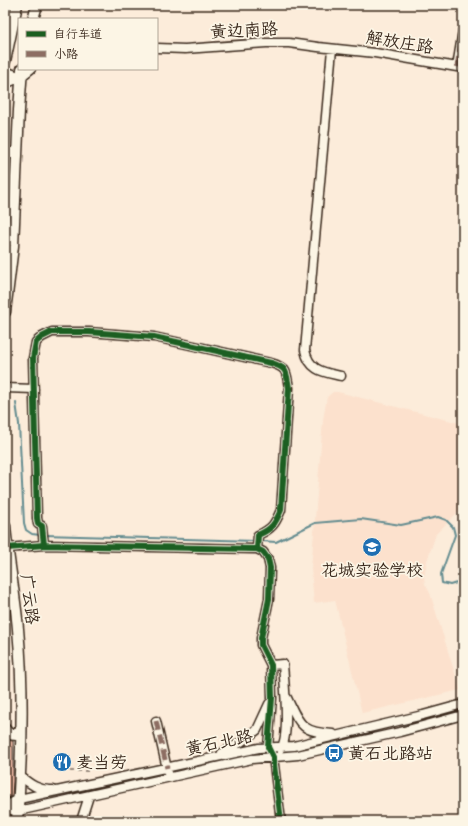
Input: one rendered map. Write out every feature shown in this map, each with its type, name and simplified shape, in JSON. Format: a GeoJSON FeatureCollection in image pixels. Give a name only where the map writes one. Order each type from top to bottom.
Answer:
{"type":"FeatureCollection","features":[{"type":"Feature","properties":{"kind":"main road"},"geometry":{"type":"LineString","coordinates":[[5,60],[17,5]]}},
{"type":"Feature","properties":{"kind":"main road"},"geometry":{"type":"LineString","coordinates":[[33,18],[36,5]]}},
{"type":"Feature","properties":{"kind":"main road"},"geometry":{"type":"LineString","coordinates":[[5,312],[13,246],[22,73]]}},
{"type":"Feature","properties":{"kind":"main road"},"geometry":{"type":"LineString","coordinates":[[5,153],[17,153]]}},
{"type":"Feature","properties":{"kind":"main road","name":"广云路"},"geometry":{"type":"LineString","coordinates":[[5,526],[19,643],[21,729],[17,816]]}},
{"type":"Feature","properties":{"kind":"main road"},"geometry":{"type":"LineString","coordinates":[[5,729],[12,735],[16,735],[21,729]]}},
{"type":"Feature","properties":{"kind":"street"},"geometry":{"type":"LineString","coordinates":[[460,68],[463,30]]}},
{"type":"Feature","properties":{"kind":"street","name":"黄边南路"},"geometry":{"type":"LineString","coordinates":[[158,48],[185,49],[280,42],[332,49]]}},
{"type":"Feature","properties":{"kind":"street"},"geometry":{"type":"LineString","coordinates":[[332,49],[305,350],[309,362],[315,368],[320,371],[341,376]]}},
{"type":"Feature","properties":{"kind":"street","name":"解放庄路"},"geometry":{"type":"LineString","coordinates":[[332,49],[375,53],[460,68]]}},
{"type":"Feature","properties":{"kind":"street"},"geometry":{"type":"LineString","coordinates":[[5,71],[22,73]]}},
{"type":"Feature","properties":{"kind":"street"},"geometry":{"type":"LineString","coordinates":[[5,84],[22,73]]}},
{"type":"Feature","properties":{"kind":"street"},"geometry":{"type":"LineString","coordinates":[[44,545],[42,526],[38,524],[37,518],[33,358],[36,342],[52,332],[89,332],[154,337],[281,366],[286,373],[289,388],[281,510],[269,530],[258,535],[256,549]]}},
{"type":"Feature","properties":{"kind":"street"},"geometry":{"type":"LineString","coordinates":[[5,388],[34,389]]}},
{"type":"Feature","properties":{"kind":"street"},"geometry":{"type":"LineString","coordinates":[[7,548],[44,545],[256,549],[263,552],[268,559],[270,568],[269,599],[261,645],[271,665],[272,698],[268,747],[273,757],[281,821]]}},
{"type":"Feature","properties":{"kind":"street"},"geometry":{"type":"LineString","coordinates":[[271,665],[283,664],[286,724],[284,746],[273,757]]}},
{"type":"Feature","properties":{"kind":"street"},"geometry":{"type":"LineString","coordinates":[[285,692],[297,720],[302,726],[310,731],[318,733],[344,735]]}},
{"type":"Feature","properties":{"kind":"street"},"geometry":{"type":"LineString","coordinates":[[214,758],[242,742],[257,730],[272,698]]}},
{"type":"Feature","properties":{"kind":"street","name":"黄石北路"},"geometry":{"type":"LineString","coordinates":[[5,806],[18,799],[73,789],[268,747],[294,746],[344,735],[463,704]]}},
{"type":"Feature","properties":{"kind":"street","name":"黄石北路"},"geometry":{"type":"LineString","coordinates":[[5,809],[17,816],[89,796],[252,759],[298,755],[400,732],[463,715]]}},
{"type":"Feature","properties":{"kind":"street"},"geometry":{"type":"LineString","coordinates":[[156,721],[169,778]]}},
{"type":"Feature","properties":{"kind":"street"},"geometry":{"type":"LineString","coordinates":[[20,776],[32,786],[46,790],[73,789]]}},
{"type":"Feature","properties":{"kind":"street"},"geometry":{"type":"LineString","coordinates":[[81,821],[89,796]]}},
{"type":"Feature","properties":{"kind":"path"},"geometry":{"type":"LineString","coordinates":[[70,771],[89,771]]}},
{"type":"Feature","properties":{"kind":"shaded area","name":"花城实验学校"},"geometry":{"type":"Polygon","coordinates":[[[333,392],[463,424],[463,507],[436,534],[427,561],[424,577],[460,690],[362,713],[335,600],[314,603],[311,569],[323,420],[327,397],[333,392]]]}},
{"type":"Feature","properties":{"kind":"building"},"geometry":{"type":"Polygon","coordinates":[[[5,740],[13,741],[13,781],[12,796],[5,800],[5,740]]]}},
{"type":"Feature","properties":{"kind":"waterway"},"geometry":{"type":"LineString","coordinates":[[16,403],[19,424],[24,523],[26,530],[32,534],[40,535]]}},
{"type":"Feature","properties":{"kind":"waterway"},"geometry":{"type":"LineString","coordinates":[[260,541],[276,542],[315,523],[361,519],[401,525],[438,517],[446,520],[453,527],[455,535],[441,574],[442,583],[450,585],[463,581]]}},
{"type":"Feature","properties":{"kind":"waterway"},"geometry":{"type":"LineString","coordinates":[[44,535],[256,541]]}},
{"type":"Feature","properties":{"kind":"marked path"},"geometry":{"type":"LineString","coordinates":[[457,67],[463,30]]}},
{"type":"Feature","properties":{"kind":"marked path"},"geometry":{"type":"LineString","coordinates":[[156,721],[167,768]]}},
{"type":"Feature","properties":{"kind":"cycle path"},"geometry":{"type":"LineString","coordinates":[[44,545],[42,526],[38,524],[37,518],[33,358],[36,342],[52,332],[89,332],[154,337],[271,363],[281,367],[285,371],[289,388],[281,510],[272,526],[267,531],[258,535],[257,549]]}},
{"type":"Feature","properties":{"kind":"cycle path"},"geometry":{"type":"LineString","coordinates":[[7,548],[44,545],[257,549],[263,552],[268,559],[270,568],[269,599],[261,645],[271,665],[272,698],[268,747],[273,757],[281,821]]}},
{"type":"Feature","properties":{"kind":"place","name":"花城实验学校"},"geometry":{"type":"Point","coordinates":[372,547]}},
{"type":"Feature","properties":{"kind":"place","name":"黄石北路站"},"geometry":{"type":"Point","coordinates":[334,753]}},
{"type":"Feature","properties":{"kind":"place","name":"麦当劳"},"geometry":{"type":"Point","coordinates":[62,762]}}]}
